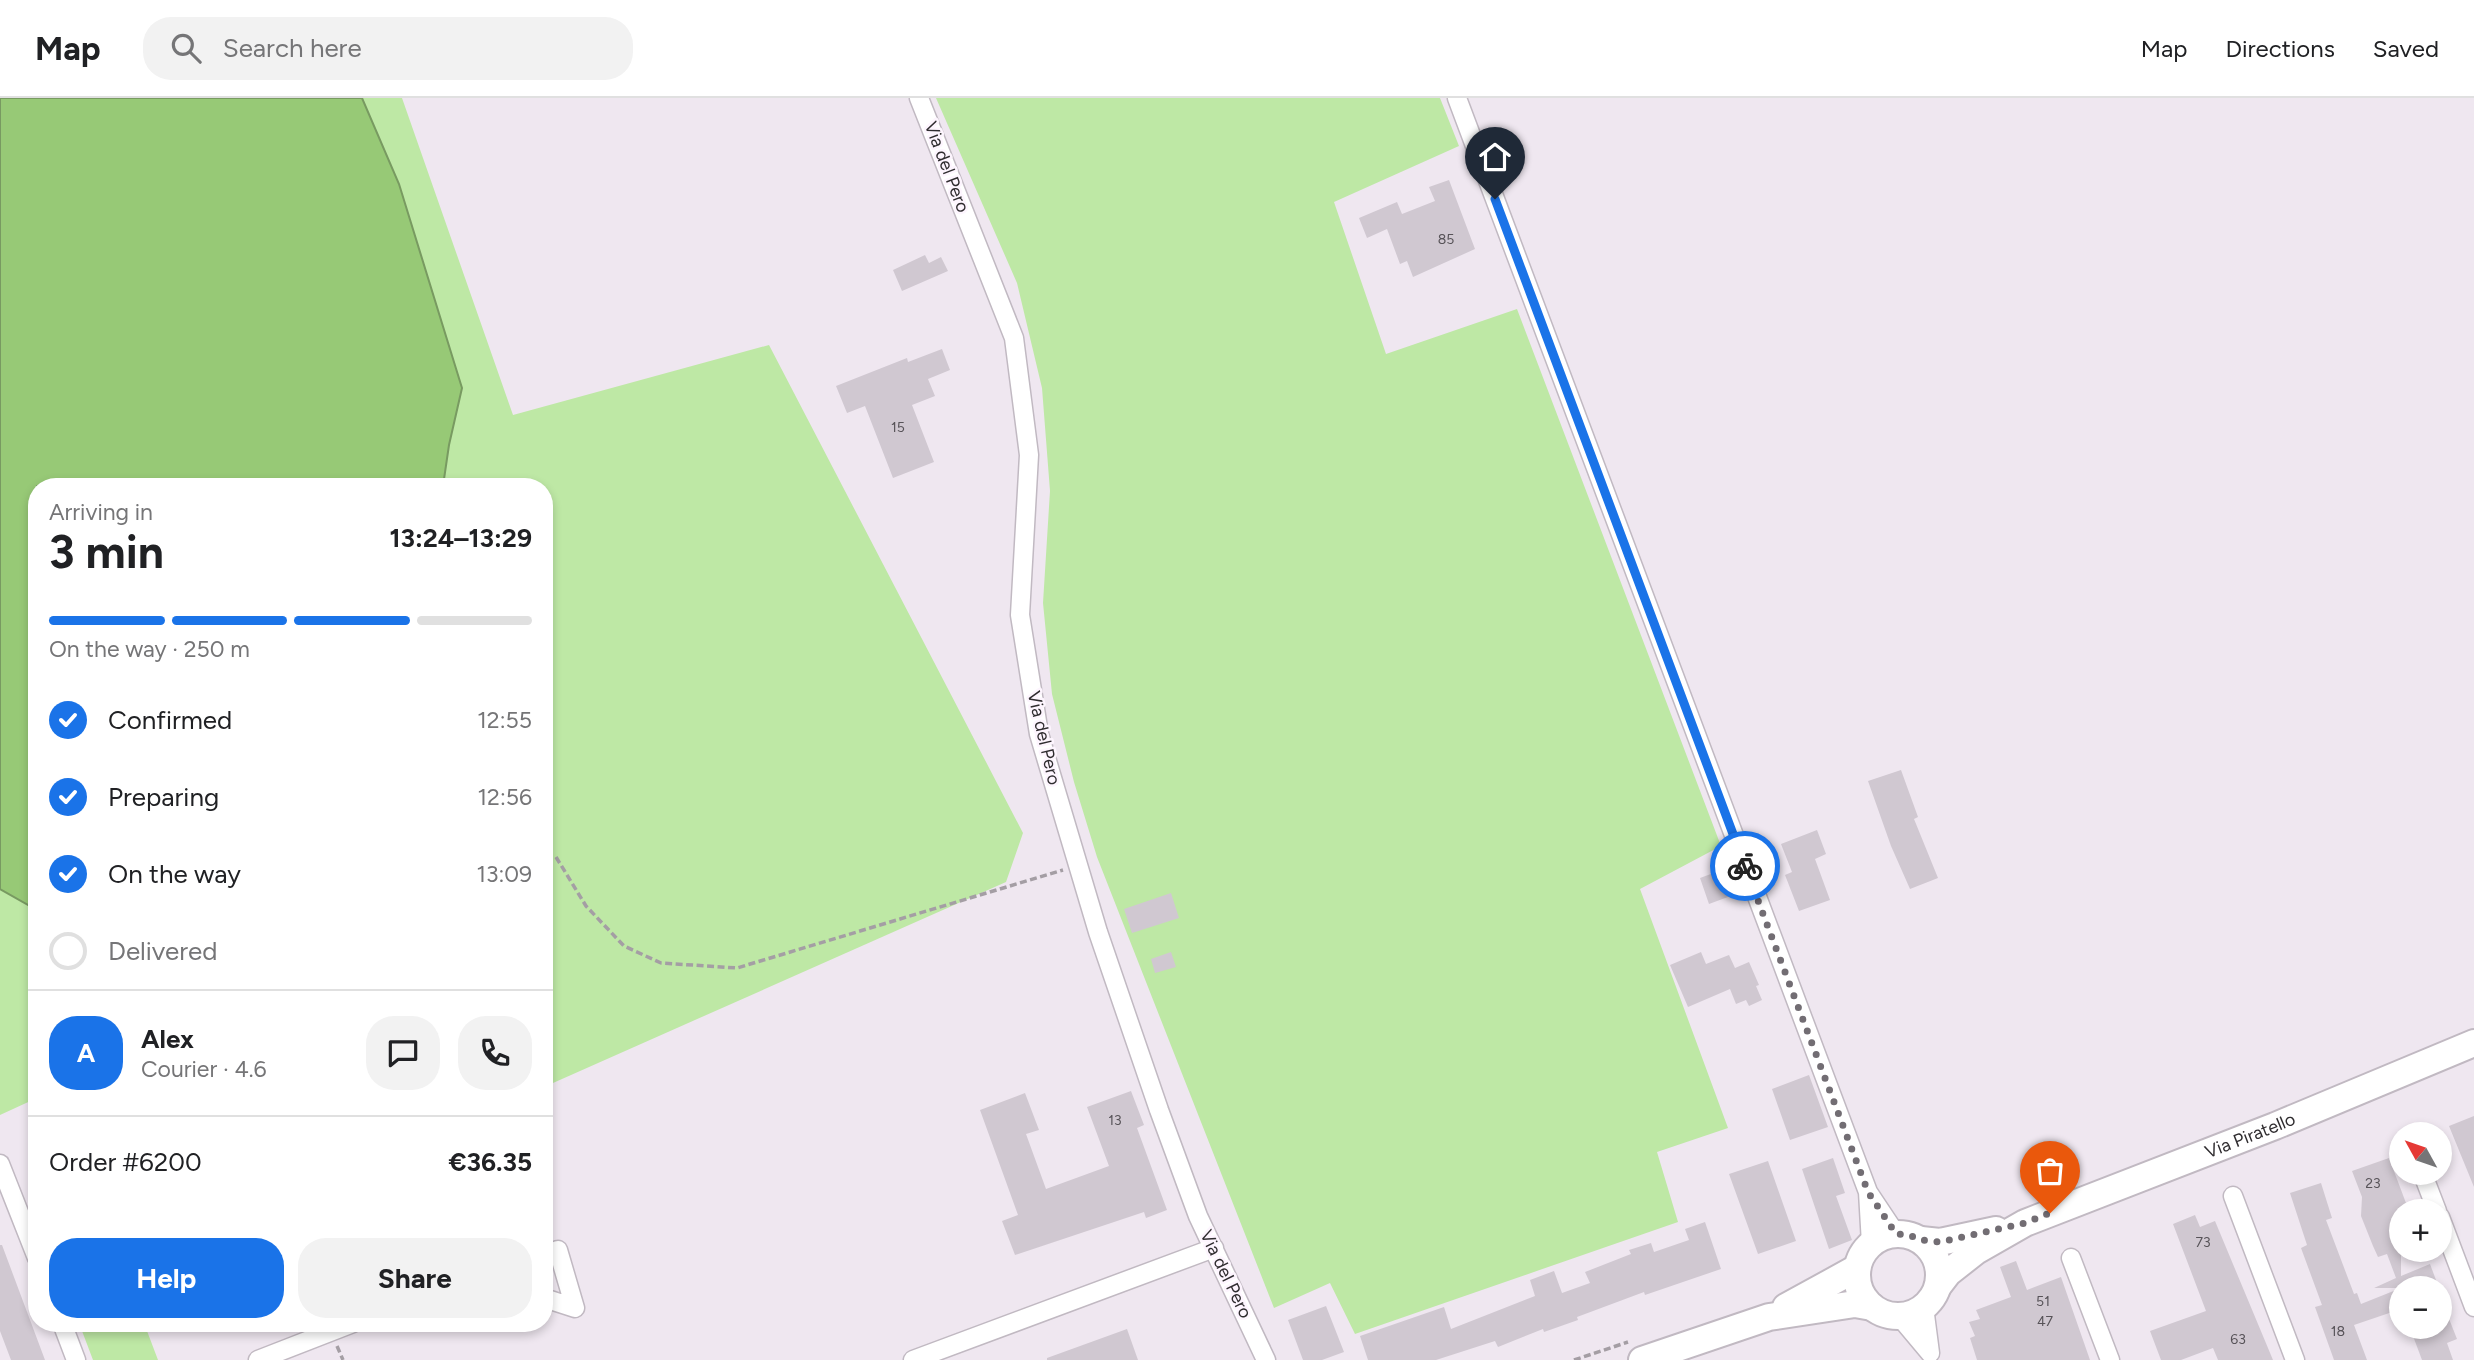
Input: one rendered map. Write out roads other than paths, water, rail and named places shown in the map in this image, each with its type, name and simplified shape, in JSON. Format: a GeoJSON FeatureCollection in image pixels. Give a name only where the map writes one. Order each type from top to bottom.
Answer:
{"type":"FeatureCollection","features":[{"type":"Feature","properties":{"kind":"main road","name":"Via Piratello"},"geometry":{"type":"LineString","coordinates":[[1899,1316],[1913,1314],[1948,1273],[1976,1251],[2025,1223],[2275,1126],[2474,1043]]}},
{"type":"Feature","properties":{"kind":"main road","name":"Via Piratello"},"geometry":{"type":"LineString","coordinates":[[1871,1244],[1883,1236],[1940,1242],[2025,1223]]}},
{"type":"Feature","properties":{"kind":"main road"},"geometry":{"type":"LineString","coordinates":[[1908,1237],[1930,1249],[1937,1260],[1939,1273],[1931,1296]]}},
{"type":"Feature","properties":{"kind":"main road"},"geometry":{"type":"LineString","coordinates":[[1871,1244],[1862,1255],[1857,1268],[1858,1283],[1863,1296],[1872,1307]]}},
{"type":"Feature","properties":{"kind":"main road"},"geometry":{"type":"LineString","coordinates":[[1769,1317],[1857,1268]]}},
{"type":"Feature","properties":{"kind":"main road"},"geometry":{"type":"LineString","coordinates":[[1642,1360],[1769,1317],[1855,1304],[1899,1316]]}},
{"type":"Feature","properties":{"kind":"street","name":"Via del Pero"},"geometry":{"type":"LineString","coordinates":[[919,98],[1014,338],[1029,455],[1020,615],[1039,734],[1098,932],[1158,1110],[1198,1216],[1266,1360]]}},
{"type":"Feature","properties":{"kind":"street"},"geometry":{"type":"LineString","coordinates":[[1457,98],[1868,1192],[1871,1244]]}},
{"type":"Feature","properties":{"kind":"street"},"geometry":{"type":"LineString","coordinates":[[0,1164],[28,1235]]}},
{"type":"Feature","properties":{"kind":"street"},"geometry":{"type":"LineString","coordinates":[[1868,1192],[1908,1237]]}},
{"type":"Feature","properties":{"kind":"street"},"geometry":{"type":"LineString","coordinates":[[2233,1196],[2295,1360]]}},
{"type":"Feature","properties":{"kind":"street"},"geometry":{"type":"LineString","coordinates":[[913,1360],[1214,1248]]}},
{"type":"Feature","properties":{"kind":"street"},"geometry":{"type":"LineString","coordinates":[[2452,1249],[2474,1307]]}},
{"type":"Feature","properties":{"kind":"street"},"geometry":{"type":"LineString","coordinates":[[553,1252],[558,1250],[575,1308],[553,1301]]}},
{"type":"Feature","properties":{"kind":"street"},"geometry":{"type":"LineString","coordinates":[[2071,1258],[2110,1360]]}},
{"type":"Feature","properties":{"kind":"street"},"geometry":{"type":"LineString","coordinates":[[1931,1296],[1931,1357]]}},
{"type":"Feature","properties":{"kind":"street"},"geometry":{"type":"LineString","coordinates":[[1899,1316],[1931,1357]]}},
{"type":"Feature","properties":{"kind":"street"},"geometry":{"type":"LineString","coordinates":[[65,1332],[76,1360]]}},
{"type":"Feature","properties":{"kind":"street"},"geometry":{"type":"LineString","coordinates":[[258,1360],[331,1332]]}}]}
